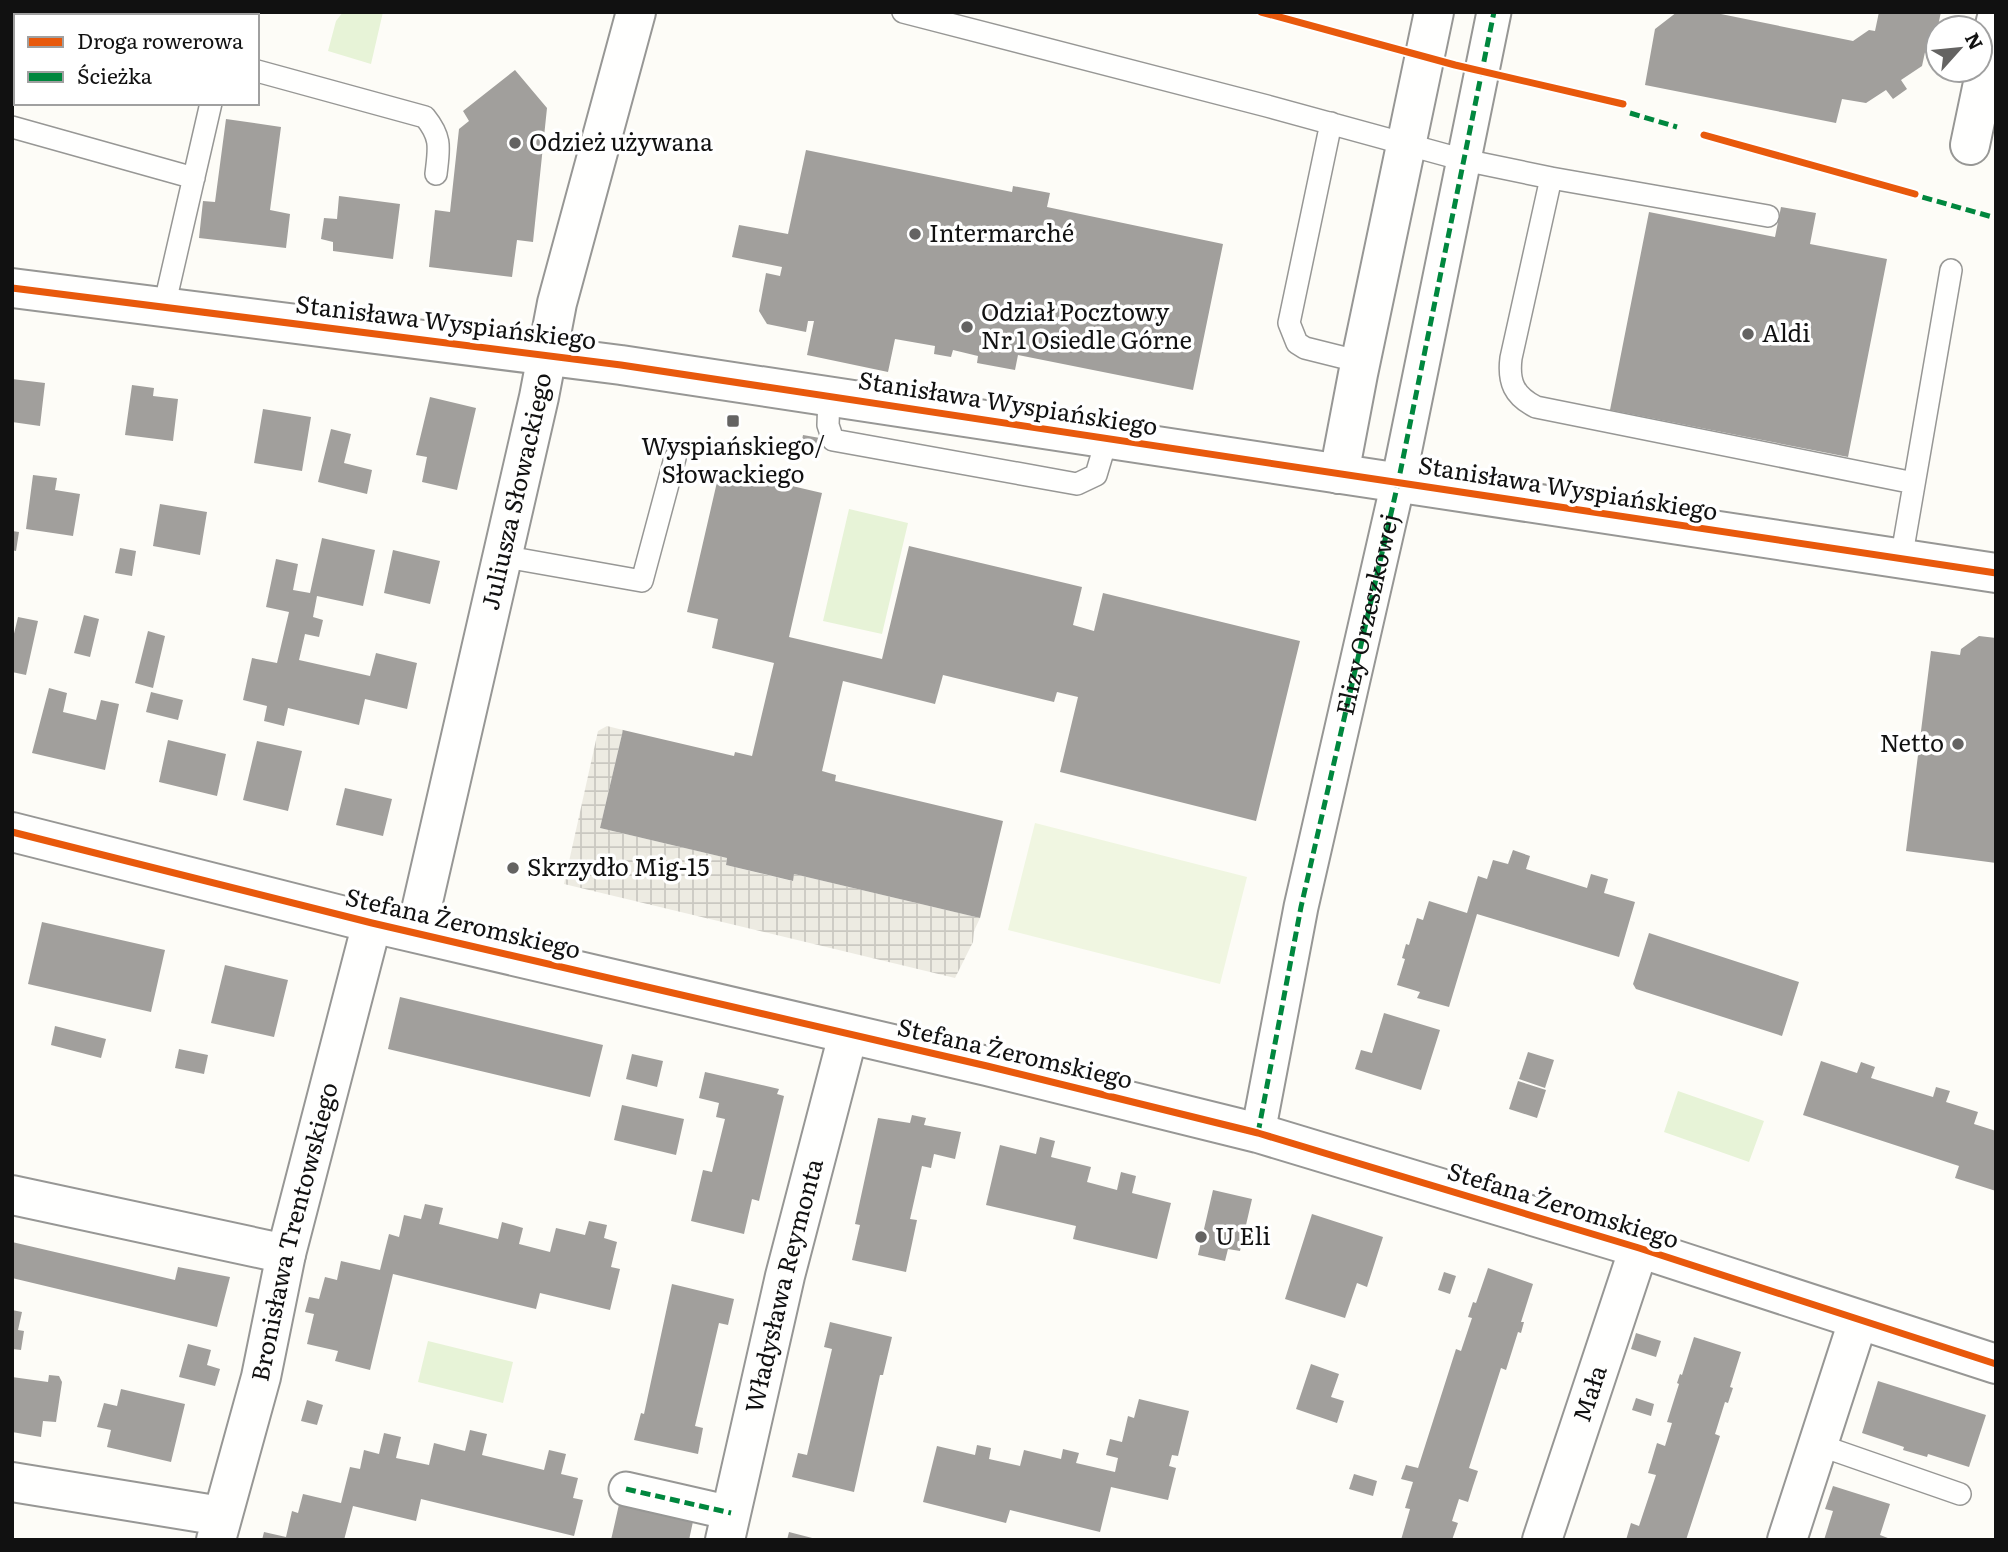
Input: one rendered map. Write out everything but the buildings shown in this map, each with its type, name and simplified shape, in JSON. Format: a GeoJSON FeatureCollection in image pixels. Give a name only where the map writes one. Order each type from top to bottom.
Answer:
{"type":"FeatureCollection","features":[{"type":"Feature","properties":{"kind":"street","name":"Juliusza Słowackiego"},"geometry":{"type":"LineString","coordinates":[[416,932],[539,397],[546,356],[580,217],[636,12]]}},
{"type":"Feature","properties":{"kind":"street"},"geometry":{"type":"LineString","coordinates":[[1339,474],[1434,12]]}},
{"type":"Feature","properties":{"kind":"street","name":"Elizy Orzeszkowej"},"geometry":{"type":"LineString","coordinates":[[1258,1133],[1301,907],[1398,483],[1494,12]]}},
{"type":"Feature","properties":{"kind":"street"},"geometry":{"type":"LineString","coordinates":[[1970,145],[1996,21]]}},
{"type":"Feature","properties":{"kind":"street","name":"Stanisława Wyspiańskiego"},"geometry":{"type":"LineString","coordinates":[[12,288],[546,356],[829,396],[1996,573]]}},
{"type":"Feature","properties":{"kind":"street","name":"Stefana Żeromskiego"},"geometry":{"type":"LineString","coordinates":[[12,832],[372,923],[987,1066],[1258,1133],[1639,1248],[1996,1364]]}},
{"type":"Feature","properties":{"kind":"street","name":"Bronisława Trentowskiego"},"geometry":{"type":"LineString","coordinates":[[218,1528],[261,1377],[286,1254],[372,923]]}},
{"type":"Feature","properties":{"kind":"street","name":"Władysława Reymonta"},"geometry":{"type":"LineString","coordinates":[[728,1527],[785,1276],[848,1035]]}},
{"type":"Feature","properties":{"kind":"street"},"geometry":{"type":"LineString","coordinates":[[12,1195],[286,1254]]}},
{"type":"Feature","properties":{"kind":"street","name":"Mała"},"geometry":{"type":"LineString","coordinates":[[1542,1540],[1639,1248]]}},
{"type":"Feature","properties":{"kind":"street"},"geometry":{"type":"LineString","coordinates":[[1787,1540],[1858,1321]]}},
{"type":"Feature","properties":{"kind":"street"},"geometry":{"type":"LineString","coordinates":[[12,1482],[218,1528]]}},
{"type":"Feature","properties":{"kind":"street"},"geometry":{"type":"LineString","coordinates":[[626,1489],[728,1527]]}},
{"type":"Feature","properties":{"kind":"lane"},"geometry":{"type":"LineString","coordinates":[[903,12],[1464,160],[1768,216]]}},
{"type":"Feature","properties":{"kind":"lane"},"geometry":{"type":"LineString","coordinates":[[259,72],[425,117],[434,128],[439,143],[436,173]]}},
{"type":"Feature","properties":{"kind":"lane"},"geometry":{"type":"LineString","coordinates":[[164,307],[211,105]]}},
{"type":"Feature","properties":{"kind":"lane"},"geometry":{"type":"LineString","coordinates":[[1331,123],[1289,323],[1297,343],[1304,348],[1361,362]]}},
{"type":"Feature","properties":{"kind":"lane"},"geometry":{"type":"LineString","coordinates":[[12,127],[194,178]]}},
{"type":"Feature","properties":{"kind":"lane"},"geometry":{"type":"LineString","coordinates":[[1552,178],[1509,375],[1513,388],[1524,400],[1536,407],[1914,484]]}},
{"type":"Feature","properties":{"kind":"lane"},"geometry":{"type":"LineString","coordinates":[[1901,559],[1951,270]]}},
{"type":"Feature","properties":{"kind":"lane"},"geometry":{"type":"LineString","coordinates":[[829,396],[828,425],[833,440],[1077,484],[1096,475],[1107,438]]}},
{"type":"Feature","properties":{"kind":"lane"},"geometry":{"type":"LineString","coordinates":[[501,556],[642,581],[675,458]]}},
{"type":"Feature","properties":{"kind":"lane"},"geometry":{"type":"LineString","coordinates":[[1819,1446],[1960,1494]]}},
{"type":"Feature","properties":{"kind":"green space"},"geometry":{"type":"Polygon","coordinates":[[[12,12],[81,14],[14,14],[12,40],[12,12]]]}},
{"type":"Feature","properties":{"kind":"green space"},"geometry":{"type":"Polygon","coordinates":[[[343,12],[383,12],[371,64],[328,51],[336,21],[343,12]]]}},
{"type":"Feature","properties":{"kind":"green space"},"geometry":{"type":"Polygon","coordinates":[[[849,509],[908,523],[882,634],[823,621],[849,509]]]}},
{"type":"Feature","properties":{"kind":"green space"},"geometry":{"type":"Polygon","coordinates":[[[1035,823],[1247,877],[1220,984],[1008,930],[1035,823]]]}},
{"type":"Feature","properties":{"kind":"green space"},"geometry":{"type":"Polygon","coordinates":[[[1678,1091],[1764,1121],[1749,1162],[1664,1132],[1678,1091]]]}},
{"type":"Feature","properties":{"kind":"green space"},"geometry":{"type":"Polygon","coordinates":[[[428,1341],[513,1362],[503,1403],[418,1382],[428,1341]]]}},
{"type":"Feature","properties":{"kind":"shaded area"},"geometry":{"type":"Polygon","coordinates":[[[607,726],[623,730],[600,828],[727,858],[726,865],[792,881],[794,874],[980,918],[974,931],[973,942],[955,978],[564,884],[598,731],[607,726]]]}},
{"type":"Feature","properties":{"kind":"marked path"},"geometry":{"type":"LineString","coordinates":[[1258,1133],[1301,907],[1398,483],[1494,12]]}},
{"type":"Feature","properties":{"kind":"marked path"},"geometry":{"type":"LineString","coordinates":[[1630,113],[1677,127]]}},
{"type":"Feature","properties":{"kind":"marked path"},"geometry":{"type":"LineString","coordinates":[[1908,193],[1996,218]]}},
{"type":"Feature","properties":{"kind":"marked path"},"geometry":{"type":"LineString","coordinates":[[626,1489],[731,1513]]}},
{"type":"Feature","properties":{"kind":"cycle path"},"geometry":{"type":"LineString","coordinates":[[1261,12],[1455,65],[1623,104]]}},
{"type":"Feature","properties":{"kind":"cycle path"},"geometry":{"type":"LineString","coordinates":[[1704,135],[1915,194]]}},
{"type":"Feature","properties":{"kind":"cycle path"},"geometry":{"type":"LineString","coordinates":[[12,288],[621,365],[1996,573]]}},
{"type":"Feature","properties":{"kind":"cycle path"},"geometry":{"type":"LineString","coordinates":[[12,832],[372,923],[987,1066],[1258,1133],[1639,1248],[1996,1364]]}},
{"type":"Feature","properties":{"kind":"place","name":"Odzież używana"},"geometry":{"type":"Point","coordinates":[515,143]}},
{"type":"Feature","properties":{"kind":"place","name":"Intermarché"},"geometry":{"type":"Point","coordinates":[915,234]}},
{"type":"Feature","properties":{"kind":"place","name":"Odział Pocztowy Nr 1 Osiedle Górne"},"geometry":{"type":"Point","coordinates":[967,327]}},
{"type":"Feature","properties":{"kind":"place","name":"Aldi"},"geometry":{"type":"Point","coordinates":[1748,334]}},
{"type":"Feature","properties":{"kind":"place","name":"Wyspiańskiego/ Słowackiego"},"geometry":{"type":"Point","coordinates":[733,421]}},
{"type":"Feature","properties":{"kind":"place","name":"Netto"},"geometry":{"type":"Point","coordinates":[1958,744]}},
{"type":"Feature","properties":{"kind":"place","name":"Skrzydło Mig-15"},"geometry":{"type":"Point","coordinates":[513,868]}},
{"type":"Feature","properties":{"kind":"place","name":"U Eli"},"geometry":{"type":"Point","coordinates":[1201,1237]}}]}
